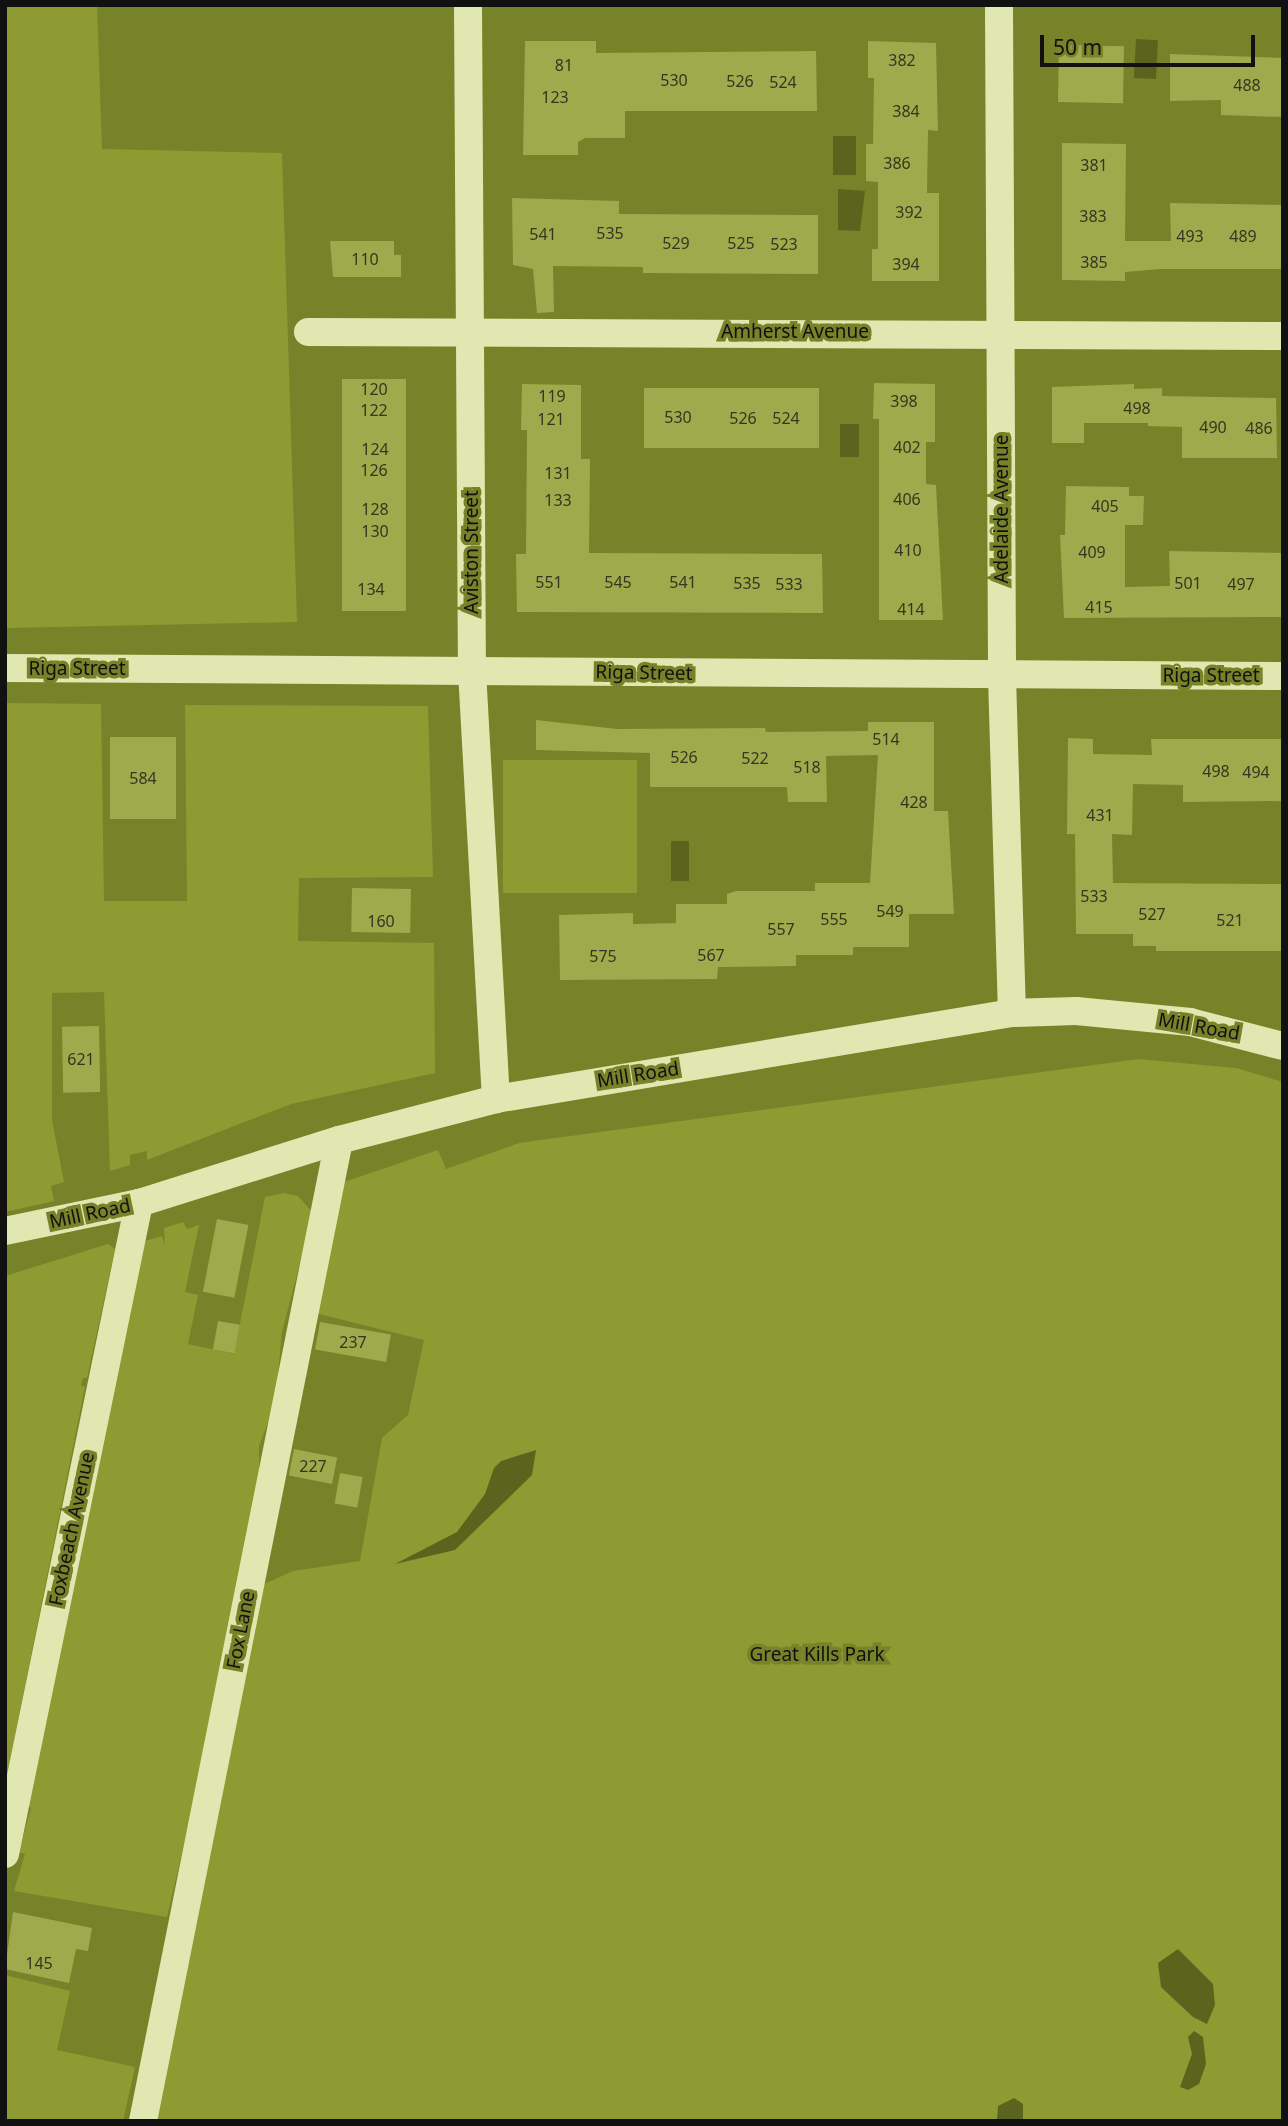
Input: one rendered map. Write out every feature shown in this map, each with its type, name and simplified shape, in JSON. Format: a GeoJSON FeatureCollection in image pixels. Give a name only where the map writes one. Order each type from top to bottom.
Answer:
{"type":"FeatureCollection","features":[{"type":"Feature","properties":{"kind":"street","name":"Aviston Street"},"geometry":{"type":"LineString","coordinates":[[468,5],[473,329],[472,671],[496,1099]]}},
{"type":"Feature","properties":{"kind":"street","name":"Adelaide Avenue"},"geometry":{"type":"LineString","coordinates":[[999,5],[1002,677],[1012,1013]]}},
{"type":"Feature","properties":{"kind":"street","name":"Amherst Avenue"},"geometry":{"type":"LineString","coordinates":[[307,332],[473,329],[1283,336]]}},
{"type":"Feature","properties":{"kind":"street","name":"Riga Street"},"geometry":{"type":"LineString","coordinates":[[5,668],[1002,677],[1283,676]]}},
{"type":"Feature","properties":{"kind":"street","name":"Mill Road"},"geometry":{"type":"LineString","coordinates":[[5,1231],[139,1203],[340,1140],[496,1099],[1012,1013],[1076,1011],[1190,1022],[1283,1046]]}},
{"type":"Feature","properties":{"kind":"street","name":"Fox Lane"},"geometry":{"type":"LineString","coordinates":[[143,2121],[340,1140]]}},
{"type":"Feature","properties":{"kind":"street","name":"Foxbeach Avenue"},"geometry":{"type":"LineString","coordinates":[[5,1854],[139,1203]]}},
{"type":"Feature","properties":{"kind":"green space"},"geometry":{"type":"Polygon","coordinates":[[[5,5],[97,5],[102,149],[282,153],[297,622],[5,628],[5,5]]]}},
{"type":"Feature","properties":{"kind":"green space"},"geometry":{"type":"Polygon","coordinates":[[[5,703],[101,704],[104,901],[187,901],[185,705],[428,706],[433,877],[299,878],[298,941],[434,943],[435,1073],[291,1104],[147,1160],[147,1151],[130,1155],[130,1165],[110,1171],[104,992],[52,993],[52,1120],[64,1182],[51,1186],[54,1201],[5,1212],[5,703]]]}},
{"type":"Feature","properties":{"kind":"green space"},"geometry":{"type":"Polygon","coordinates":[[[503,760],[637,760],[637,893],[503,893],[503,760]]]}},
{"type":"Feature","properties":{"kind":"green space","name":"Great Kills Park"},"geometry":{"type":"Polygon","coordinates":[[[1138,1059],[1236,1068],[1283,1082],[1283,2121],[154,2121],[262,1585],[293,1571],[360,1561],[382,1438],[408,1415],[424,1340],[315,1313],[341,1183],[438,1150],[446,1169],[519,1143],[1138,1059]]]}},
{"type":"Feature","properties":{"kind":"green space"},"geometry":{"type":"Polygon","coordinates":[[[284,1193],[298,1196],[313,1213],[282,1332],[275,1404],[259,1446],[259,1481],[237,1616],[167,1917],[14,1891],[25,1854],[19,1852],[31,1808],[26,1805],[145,1241],[162,1236],[165,1246],[164,1228],[183,1222],[187,1229],[199,1225],[185,1292],[198,1295],[188,1344],[234,1354],[265,1197],[284,1193]]]}},
{"type":"Feature","properties":{"kind":"green space"},"geometry":{"type":"Polygon","coordinates":[[[108,1244],[115,1249],[87,1378],[83,1378],[81,1385],[85,1387],[5,1786],[5,1276],[108,1244]]]}},
{"type":"Feature","properties":{"kind":"green space"},"geometry":{"type":"Polygon","coordinates":[[[5,1975],[70,1991],[57,2050],[135,2067],[123,2121],[5,2121],[5,1975]]]}},
{"type":"Feature","properties":{"kind":"shaded area"},"geometry":{"type":"Polygon","coordinates":[[[1136,39],[1158,40],[1156,79],[1134,78],[1136,39]]]}},
{"type":"Feature","properties":{"kind":"shaded area"},"geometry":{"type":"Polygon","coordinates":[[[833,136],[856,136],[856,175],[833,175],[833,136]]]}},
{"type":"Feature","properties":{"kind":"shaded area"},"geometry":{"type":"Polygon","coordinates":[[[838,189],[865,191],[860,231],[838,230],[838,189]]]}},
{"type":"Feature","properties":{"kind":"shaded area"},"geometry":{"type":"Polygon","coordinates":[[[840,424],[859,424],[859,457],[840,457],[840,424]]]}},
{"type":"Feature","properties":{"kind":"shaded area"},"geometry":{"type":"Polygon","coordinates":[[[671,841],[689,841],[689,881],[671,881],[671,841]]]}},
{"type":"Feature","properties":{"kind":"shaded area"},"geometry":{"type":"Polygon","coordinates":[[[536,1450],[532,1475],[455,1550],[395,1564],[457,1532],[485,1494],[494,1468],[501,1461],[536,1450]]]}},
{"type":"Feature","properties":{"kind":"shaded area"},"geometry":{"type":"Polygon","coordinates":[[[1178,1949],[1213,1984],[1215,2005],[1207,2024],[1193,2017],[1161,1987],[1158,1963],[1178,1949]]]}},
{"type":"Feature","properties":{"kind":"shaded area"},"geometry":{"type":"Polygon","coordinates":[[[1194,2031],[1203,2037],[1206,2064],[1199,2084],[1188,2090],[1180,2087],[1192,2054],[1188,2037],[1194,2031]]]}},
{"type":"Feature","properties":{"kind":"shaded area"},"geometry":{"type":"Polygon","coordinates":[[[1014,2098],[1023,2104],[1023,2121],[997,2121],[998,2106],[1014,2098]]]}},
{"type":"Feature","properties":{"kind":"building"},"geometry":{"type":"Polygon","coordinates":[[[525,41],[596,41],[596,53],[816,51],[817,111],[625,111],[625,138],[585,138],[578,142],[578,155],[523,155],[525,41]]]}},
{"type":"Feature","properties":{"kind":"building"},"geometry":{"type":"Polygon","coordinates":[[[868,41],[936,43],[938,131],[928,130],[927,193],[939,193],[939,281],[872,281],[872,249],[878,249],[878,182],[866,181],[866,144],[873,144],[874,78],[868,78],[868,41]]]}},
{"type":"Feature","properties":{"kind":"building"},"geometry":{"type":"Polygon","coordinates":[[[1059,45],[1124,46],[1123,103],[1058,102],[1059,45]]]}},
{"type":"Feature","properties":{"kind":"building"},"geometry":{"type":"Polygon","coordinates":[[[1170,54],[1283,58],[1283,117],[1221,115],[1221,100],[1170,101],[1170,54]]]}},
{"type":"Feature","properties":{"kind":"building"},"geometry":{"type":"Polygon","coordinates":[[[1062,143],[1126,144],[1125,241],[1171,241],[1170,203],[1283,205],[1283,269],[1161,269],[1125,272],[1125,281],[1062,280],[1062,143]]]}},
{"type":"Feature","properties":{"kind":"building"},"geometry":{"type":"Polygon","coordinates":[[[512,198],[619,201],[619,214],[818,215],[818,274],[643,273],[643,267],[553,266],[554,312],[537,313],[533,269],[513,265],[512,198]]]}},
{"type":"Feature","properties":{"kind":"building"},"geometry":{"type":"Polygon","coordinates":[[[330,241],[394,241],[394,255],[401,255],[401,277],[333,277],[330,241]]]}},
{"type":"Feature","properties":{"kind":"building"},"geometry":{"type":"Polygon","coordinates":[[[342,379],[406,379],[406,611],[342,611],[342,379]]]}},
{"type":"Feature","properties":{"kind":"building"},"geometry":{"type":"Polygon","coordinates":[[[874,383],[935,384],[935,442],[926,442],[926,484],[936,485],[943,620],[879,620],[879,419],[873,419],[874,383]]]}},
{"type":"Feature","properties":{"kind":"building"},"geometry":{"type":"Polygon","coordinates":[[[522,384],[581,385],[581,459],[590,459],[589,553],[822,554],[823,613],[517,612],[516,554],[526,554],[527,430],[521,430],[522,384]]]}},
{"type":"Feature","properties":{"kind":"building"},"geometry":{"type":"Polygon","coordinates":[[[1134,384],[1134,389],[1162,388],[1162,396],[1276,398],[1277,458],[1182,458],[1182,427],[1148,426],[1148,423],[1084,423],[1084,443],[1052,443],[1052,387],[1134,384]]]}},
{"type":"Feature","properties":{"kind":"building"},"geometry":{"type":"Polygon","coordinates":[[[644,388],[819,388],[819,448],[644,448],[644,388]]]}},
{"type":"Feature","properties":{"kind":"building"},"geometry":{"type":"Polygon","coordinates":[[[1066,486],[1129,487],[1129,496],[1144,496],[1143,525],[1125,525],[1125,587],[1170,586],[1169,551],[1283,553],[1283,617],[1064,618],[1060,535],[1065,535],[1066,486]]]}},
{"type":"Feature","properties":{"kind":"building"},"geometry":{"type":"Polygon","coordinates":[[[536,720],[617,729],[765,728],[766,732],[868,731],[868,722],[934,722],[934,811],[948,811],[954,914],[909,914],[909,947],[853,947],[853,955],[796,955],[796,966],[718,967],[717,979],[560,980],[559,915],[633,913],[633,924],[676,923],[676,904],[727,904],[727,894],[736,891],[815,891],[815,883],[870,883],[878,755],[826,756],[827,802],[788,802],[787,787],[650,787],[650,753],[536,750],[536,720]]]}},
{"type":"Feature","properties":{"kind":"building"},"geometry":{"type":"Polygon","coordinates":[[[110,737],[176,737],[176,819],[110,819],[110,737]]]}},
{"type":"Feature","properties":{"kind":"building"},"geometry":{"type":"Polygon","coordinates":[[[1068,738],[1093,739],[1093,754],[1152,755],[1151,739],[1283,739],[1283,801],[1183,802],[1183,785],[1133,784],[1132,835],[1112,834],[1113,883],[1283,884],[1283,951],[1156,951],[1156,946],[1133,946],[1133,934],[1076,934],[1075,834],[1067,834],[1068,738]]]}},
{"type":"Feature","properties":{"kind":"building"},"geometry":{"type":"Polygon","coordinates":[[[352,888],[411,889],[410,933],[351,932],[352,888]]]}},
{"type":"Feature","properties":{"kind":"building"},"geometry":{"type":"Polygon","coordinates":[[[99,1026],[100,1092],[63,1093],[62,1027],[99,1026]]]}},
{"type":"Feature","properties":{"kind":"building"},"geometry":{"type":"Polygon","coordinates":[[[217,1219],[248,1225],[234,1298],[203,1292],[217,1219]]]}},
{"type":"Feature","properties":{"kind":"building"},"geometry":{"type":"Polygon","coordinates":[[[218,1321],[240,1325],[235,1353],[213,1350],[218,1321]]]}},
{"type":"Feature","properties":{"kind":"building"},"geometry":{"type":"Polygon","coordinates":[[[320,1322],[391,1335],[386,1362],[315,1350],[320,1322]]]}},
{"type":"Feature","properties":{"kind":"building"},"geometry":{"type":"Polygon","coordinates":[[[294,1449],[337,1457],[332,1484],[289,1476],[294,1449]]]}},
{"type":"Feature","properties":{"kind":"building"},"geometry":{"type":"Polygon","coordinates":[[[340,1473],[363,1477],[357,1508],[335,1504],[340,1473]]]}},
{"type":"Feature","properties":{"kind":"building"},"geometry":{"type":"Polygon","coordinates":[[[13,1912],[92,1928],[88,1951],[76,1949],[69,1983],[5,1969],[13,1912]]]}}]}
